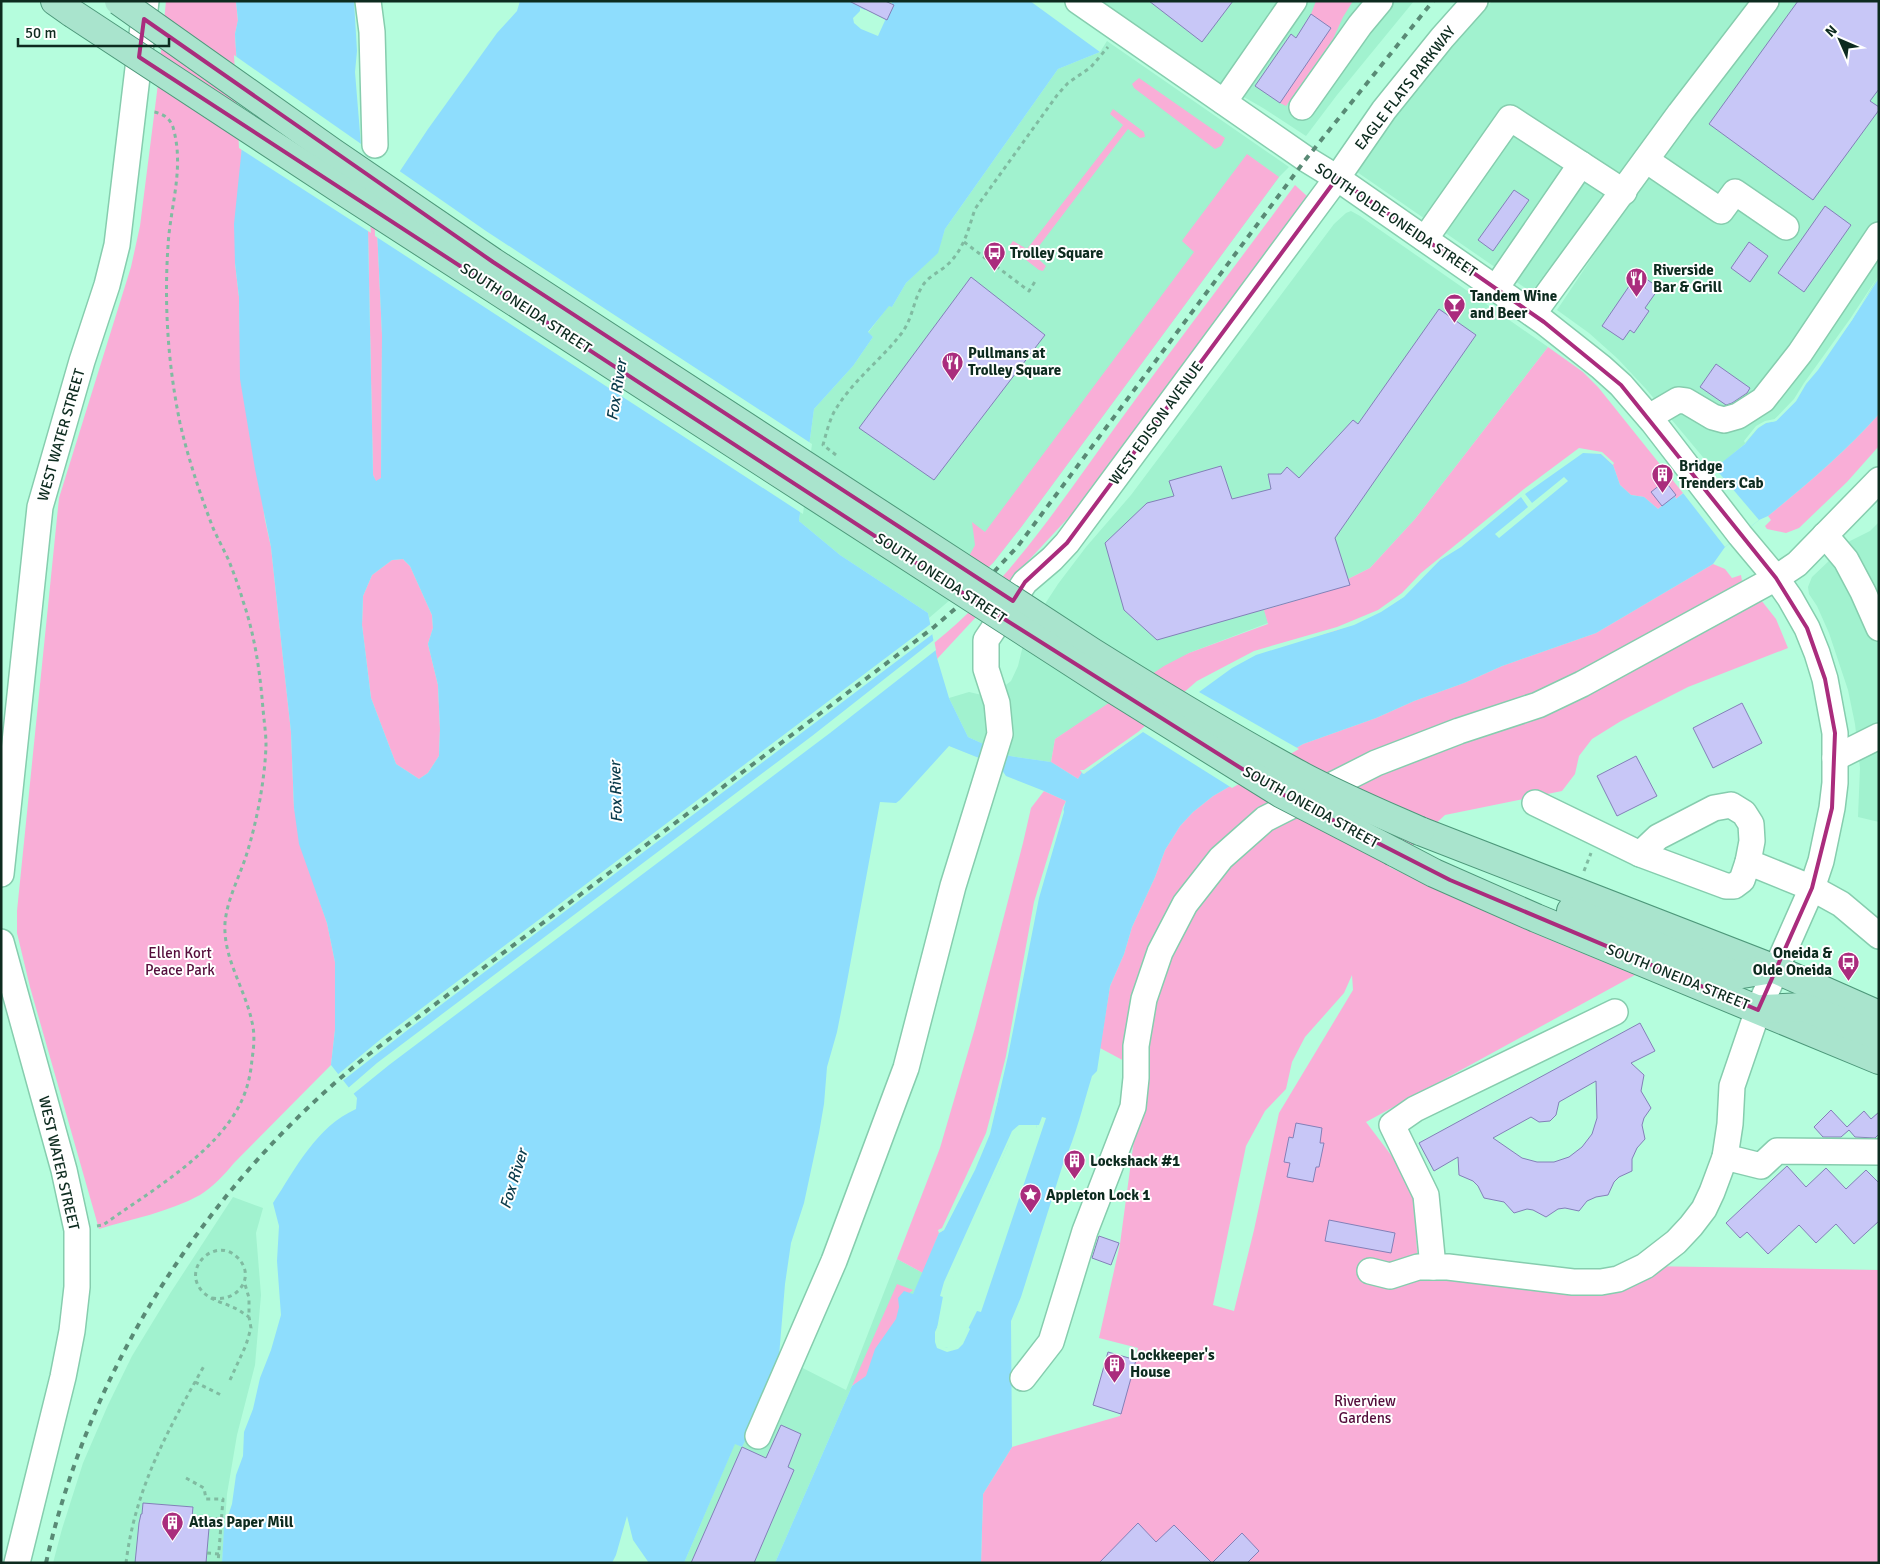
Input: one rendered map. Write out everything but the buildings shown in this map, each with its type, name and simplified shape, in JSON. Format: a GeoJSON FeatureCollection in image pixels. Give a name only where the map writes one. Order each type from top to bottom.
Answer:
{"type":"FeatureCollection","features":[{"type":"Feature","properties":{"kind":"main road","name":"SOUTH ONEIDA STREET"},"geometry":{"type":"LineString","coordinates":[[118,1],[316,141],[493,262],[1092,652],[1154,691],[1297,774],[1358,804],[1420,831],[1775,969],[1879,1015]]}},
{"type":"Feature","properties":{"kind":"main road","name":"SOUTH ONEIDA STREET"},"geometry":{"type":"LineString","coordinates":[[64,7],[343,191],[1102,682],[1282,794],[1434,873],[1511,907],[1879,1060]]}},
{"type":"Feature","properties":{"kind":"main road"},"geometry":{"type":"LineString","coordinates":[[1511,907],[1561,906],[1683,957],[1736,975],[1775,969]]}},
{"type":"Feature","properties":{"kind":"main road"},"geometry":{"type":"LineString","coordinates":[[1758,1010],[1803,1007],[1879,1036]]}},
{"type":"Feature","properties":{"kind":"street","name":"WEST WATER STREET"},"geometry":{"type":"LineString","coordinates":[[1,874],[40,507],[82,361],[107,285],[117,245],[146,1]]}},
{"type":"Feature","properties":{"kind":"street"},"geometry":{"type":"LineString","coordinates":[[368,1],[372,32],[375,145]]}},
{"type":"Feature","properties":{"kind":"street","name":"SOUTH OLDE ONEIDA STREET"},"geometry":{"type":"LineString","coordinates":[[1078,1],[1533,314],[1621,385],[1649,417],[1740,535],[1776,578],[1807,628],[1825,679],[1835,732],[1835,783],[1828,835],[1812,888],[1758,1010],[1732,1086],[1730,1124],[1725,1157],[1704,1209],[1691,1226],[1676,1242],[1653,1261],[1633,1273],[1618,1279],[1601,1282],[1573,1282],[1448,1267],[1418,1267],[1390,1276],[1370,1271]]}},
{"type":"Feature","properties":{"kind":"street"},"geometry":{"type":"LineString","coordinates":[[1224,102],[1294,1]]}},
{"type":"Feature","properties":{"kind":"street"},"geometry":{"type":"LineString","coordinates":[[1302,107],[1360,25],[1380,1]]}},
{"type":"Feature","properties":{"kind":"street","name":"EAGLE FLATS PARKWAY"},"geometry":{"type":"LineString","coordinates":[[1337,178],[1384,110],[1442,38],[1475,1]]}},
{"type":"Feature","properties":{"kind":"street"},"geometry":{"type":"LineString","coordinates":[[1533,314],[1766,1]]}},
{"type":"Feature","properties":{"kind":"street"},"geometry":{"type":"LineString","coordinates":[[1425,239],[1510,118],[1624,192]]}},
{"type":"Feature","properties":{"kind":"street"},"geometry":{"type":"LineString","coordinates":[[1646,160],[1721,211],[1734,192],[1786,227]]}},
{"type":"Feature","properties":{"kind":"street"},"geometry":{"type":"LineString","coordinates":[[1496,288],[1581,164]]}},
{"type":"Feature","properties":{"kind":"street","name":"WEST EDISON AVENUE"},"geometry":{"type":"LineString","coordinates":[[758,1436],[834,1261],[906,1068],[953,886],[1000,734],[997,703],[986,669],[986,640],[1025,582],[1052,560],[1067,543],[1337,178]]}},
{"type":"Feature","properties":{"kind":"street"},"geometry":{"type":"LineString","coordinates":[[1649,417],[1678,400],[1686,401],[1714,417],[1724,420],[1738,416],[1763,400],[1800,353],[1879,234]]}},
{"type":"Feature","properties":{"kind":"street"},"geometry":{"type":"LineString","coordinates":[[1023,1378],[1051,1342],[1086,1231],[1133,1107],[1136,1078],[1136,1046],[1144,999],[1160,952],[1185,904],[1221,858],[1265,819],[1376,762],[1459,731],[1538,705],[1582,684],[1776,578],[1797,564],[1879,480]]}},
{"type":"Feature","properties":{"kind":"street"},"geometry":{"type":"LineString","coordinates":[[1825,535],[1846,560],[1879,628]]}},
{"type":"Feature","properties":{"kind":"street"},"geometry":{"type":"LineString","coordinates":[[1835,758],[1879,736]]}},
{"type":"Feature","properties":{"kind":"street"},"geometry":{"type":"LineString","coordinates":[[1535,803],[1640,854],[1726,886],[1734,886],[1742,880],[1752,841],[1751,824],[1744,813],[1731,805],[1714,808],[1658,837],[1640,854]]}},
{"type":"Feature","properties":{"kind":"street"},"geometry":{"type":"LineString","coordinates":[[1748,862],[1812,888],[1841,904],[1879,936]]}},
{"type":"Feature","properties":{"kind":"street","name":"WEST WATER STREET"},"geometry":{"type":"LineString","coordinates":[[1,942],[64,1170],[77,1230],[77,1287],[72,1331],[63,1377],[17,1563]]}},
{"type":"Feature","properties":{"kind":"street"},"geometry":{"type":"LineString","coordinates":[[1433,1267],[1426,1196],[1392,1125],[1415,1109],[1615,1012]]}},
{"type":"Feature","properties":{"kind":"street"},"geometry":{"type":"LineString","coordinates":[[1725,1157],[1761,1166],[1777,1151],[1879,1152]]}},
{"type":"Feature","properties":{"kind":"path"},"geometry":{"type":"LineString","coordinates":[[838,456],[823,445],[834,413],[852,387],[902,333],[909,322],[915,298],[924,284],[931,276],[946,266],[960,251],[970,230],[975,209],[1041,117],[1068,83],[1097,62],[1120,30]]}},
{"type":"Feature","properties":{"kind":"path"},"geometry":{"type":"LineString","coordinates":[[77,1230],[103,1225],[156,1188],[210,1146],[242,1100],[251,1072],[254,1049],[253,1026],[245,994],[228,954],[226,921],[230,901],[249,849],[263,777],[266,744],[261,676],[245,605],[199,488],[180,423],[167,333],[168,247],[172,206],[177,182],[177,152],[174,128],[168,118],[160,113],[153,112]]}},
{"type":"Feature","properties":{"kind":"path"},"geometry":{"type":"LineString","coordinates":[[964,242],[1028,291],[1036,280]]}},
{"type":"Feature","properties":{"kind":"path"},"geometry":{"type":"LineString","coordinates":[[230,1380],[251,1328],[248,1317],[244,1266],[234,1254],[220,1250],[205,1255],[197,1267],[196,1282],[200,1289],[212,1298],[232,1306],[248,1317]]}},
{"type":"Feature","properties":{"kind":"path"},"geometry":{"type":"LineString","coordinates":[[212,1298],[231,1297],[241,1288],[244,1281]]}},
{"type":"Feature","properties":{"kind":"path"},"geometry":{"type":"LineString","coordinates":[[126,1563],[135,1513],[143,1487],[156,1456],[204,1366]]}},
{"type":"Feature","properties":{"kind":"path"},"geometry":{"type":"LineString","coordinates":[[194,1382],[222,1396]]}},
{"type":"Feature","properties":{"kind":"path"},"geometry":{"type":"LineString","coordinates":[[186,1478],[204,1488],[206,1498],[223,1499],[218,1563]]}},
{"type":"Feature","properties":{"kind":"path"},"geometry":{"type":"LineString","coordinates":[[192,1517],[221,1519]]}},
{"type":"Feature","properties":{"kind":"path"},"geometry":{"type":"LineString","coordinates":[[207,1553],[219,1554]]}},
{"type":"Feature","properties":{"kind":"highlighted area"},"geometry":{"type":"Polygon","coordinates":[[[144,19],[493,262],[1013,601],[1025,582],[1067,543],[1337,178],[1544,322],[1621,385],[1776,578],[1807,628],[1825,679],[1835,733],[1832,808],[1812,888],[1758,1010],[1450,880],[1282,794],[947,583],[139,57],[144,19]]]}},
{"type":"Feature","properties":{"kind":"shaded area"},"geometry":{"type":"Polygon","coordinates":[[[1101,1],[1414,1],[1306,136],[1263,108],[1209,77],[1101,1]]]}},
{"type":"Feature","properties":{"kind":"shaded area"},"geometry":{"type":"Polygon","coordinates":[[[1492,1],[1879,1],[1879,278],[1796,401],[1716,468],[1712,468],[1646,389],[1618,359],[1589,333],[1557,310],[1647,175],[1630,163],[1531,292],[1357,172],[1383,127],[1492,1]]]}},
{"type":"Feature","properties":{"kind":"shaded area"},"geometry":{"type":"Polygon","coordinates":[[[1107,41],[1289,167],[1279,177],[993,563],[929,618],[928,613],[840,555],[799,521],[814,409],[853,366],[873,337],[868,333],[889,305],[892,307],[906,283],[937,253],[945,229],[1058,69],[1100,52],[1107,41]]]}},
{"type":"Feature","properties":{"kind":"shaded area"},"geometry":{"type":"Polygon","coordinates":[[[1351,211],[1548,347],[1415,519],[1370,568],[1348,579],[1349,585],[1264,609],[1268,623],[1189,653],[1055,739],[1051,762],[1010,756],[968,737],[949,698],[969,692],[982,695],[1002,688],[1011,681],[1018,666],[1026,633],[1058,584],[1086,547],[1131,495],[1334,224],[1351,211]]]}},
{"type":"Feature","properties":{"kind":"shaded area"},"geometry":{"type":"Polygon","coordinates":[[[1879,522],[1879,822],[1858,817],[1860,768],[1855,724],[1848,690],[1829,633],[1817,606],[1809,594],[1808,587],[1812,577],[1850,541],[1870,531],[1879,522]]]}},
{"type":"Feature","properties":{"kind":"shaded area"},"geometry":{"type":"Polygon","coordinates":[[[233,1197],[263,1208],[256,1233],[261,1295],[255,1365],[237,1435],[227,1494],[222,1563],[53,1563],[83,1463],[132,1356],[233,1197]]]}},
{"type":"Feature","properties":{"kind":"shaded area"},"geometry":{"type":"Polygon","coordinates":[[[897,1259],[923,1273],[913,1295],[904,1291],[852,1386],[775,1563],[684,1563],[735,1443],[742,1447],[779,1356],[846,1390],[897,1259]]]}},
{"type":"Feature","properties":{"kind":"green space","name":"Ellen Kort Peace Park"},"geometry":{"type":"Polygon","coordinates":[[[166,1],[236,1],[238,21],[235,34],[242,146],[235,263],[239,297],[240,338],[265,520],[271,547],[291,732],[294,808],[315,888],[327,923],[335,962],[335,1030],[331,1065],[209,1188],[200,1195],[176,1206],[99,1229],[30,987],[17,933],[17,911],[59,498],[131,267],[140,226],[157,92],[166,1]]]}},
{"type":"Feature","properties":{"kind":"green space"},"geometry":{"type":"Polygon","coordinates":[[[1316,1],[1353,1],[1333,39],[1286,106],[1280,103],[1330,28],[1311,14],[1316,1]]]}},
{"type":"Feature","properties":{"kind":"green space"},"geometry":{"type":"Polygon","coordinates":[[[1139,78],[1225,138],[1221,146],[1215,149],[1134,88],[1132,84],[1139,78]]]}},
{"type":"Feature","properties":{"kind":"green space"},"geometry":{"type":"Polygon","coordinates":[[[1113,109],[1144,132],[1145,137],[1140,138],[1128,129],[1033,254],[1046,266],[1043,271],[1039,270],[1012,249],[1010,245],[1013,241],[1027,249],[1123,125],[1110,114],[1113,109]]]}},
{"type":"Feature","properties":{"kind":"green space"},"geometry":{"type":"Polygon","coordinates":[[[1247,154],[1279,177],[1022,526],[993,563],[975,580],[965,564],[975,545],[972,522],[985,532],[1194,252],[1182,241],[1247,154]]]}},
{"type":"Feature","properties":{"kind":"green space"},"geometry":{"type":"Polygon","coordinates":[[[1295,185],[1308,197],[1082,503],[937,659],[934,643],[986,595],[1032,541],[1295,185]]]}},
{"type":"Feature","properties":{"kind":"green space"},"geometry":{"type":"Polygon","coordinates":[[[376,207],[382,335],[381,478],[376,482],[373,475],[368,231],[376,207]]]}},
{"type":"Feature","properties":{"kind":"green space"},"geometry":{"type":"Polygon","coordinates":[[[1548,347],[1583,372],[1598,387],[1683,493],[1658,509],[1644,497],[1631,495],[1620,485],[1613,465],[1379,612],[1139,734],[1082,773],[1078,779],[1051,762],[1055,739],[1164,666],[1189,653],[1268,624],[1264,610],[1349,585],[1348,579],[1370,568],[1415,519],[1548,347]]]}},
{"type":"Feature","properties":{"kind":"green space"},"geometry":{"type":"Polygon","coordinates":[[[1879,414],[1879,446],[1847,482],[1799,528],[1786,533],[1767,529],[1765,526],[1771,520],[1768,516],[1839,455],[1879,414]]]}},
{"type":"Feature","properties":{"kind":"green space"},"geometry":{"type":"Polygon","coordinates":[[[403,559],[410,566],[432,615],[433,628],[428,644],[438,685],[439,756],[428,773],[419,779],[396,764],[371,698],[362,625],[363,596],[372,575],[392,560],[403,559]]]}},
{"type":"Feature","properties":{"kind":"green space"},"geometry":{"type":"Polygon","coordinates":[[[1713,564],[1725,569],[1732,578],[1741,575],[1742,581],[1734,590],[1572,684],[1343,769],[1198,873],[1128,1063],[1100,1048],[1110,986],[1124,954],[1132,927],[1165,850],[1180,826],[1193,812],[1213,796],[1303,744],[1376,718],[1502,666],[1596,633],[1713,564]]]}},
{"type":"Feature","properties":{"kind":"green space","name":"Riverview Gardens"},"geometry":{"type":"Polygon","coordinates":[[[1761,600],[1776,619],[1788,648],[1688,687],[1621,721],[1592,739],[1579,756],[1575,774],[1562,791],[1445,815],[1389,867],[1529,931],[1635,975],[1366,1122],[1413,1184],[1418,1267],[1573,1282],[1645,1266],[1879,1270],[1879,1563],[981,1563],[983,1494],[1012,1447],[1120,1416],[1138,1348],[1099,1338],[1120,1244],[1147,1031],[1172,947],[1226,864],[1278,820],[1761,600]],[[1352,975],[1344,993],[1305,1037],[1292,1062],[1286,1089],[1265,1111],[1246,1146],[1213,1305],[1234,1311],[1254,1230],[1279,1113],[1353,990],[1352,975]]]}},
{"type":"Feature","properties":{"kind":"green space"},"geometry":{"type":"Polygon","coordinates":[[[1044,791],[1066,801],[1063,807],[1064,812],[1008,1056],[988,1134],[944,1230],[939,1233],[923,1273],[897,1259],[940,1148],[975,1028],[1031,808],[1044,791]]]}},
{"type":"Feature","properties":{"kind":"green space"},"geometry":{"type":"Polygon","coordinates":[[[897,1284],[913,1290],[909,1293],[870,1374],[852,1386],[897,1284]]]}},
{"type":"Feature","properties":{"kind":"water","name":"Fox River"},"geometry":{"type":"Polygon","coordinates":[[[236,1],[354,1],[357,51],[355,72],[368,231],[373,475],[376,481],[381,478],[382,335],[376,207],[428,129],[497,33],[517,11],[520,1],[868,1],[865,10],[860,8],[860,11],[853,18],[854,23],[861,29],[878,36],[892,1],[1030,1],[1100,52],[1058,69],[945,229],[938,253],[906,283],[892,307],[889,306],[868,332],[873,337],[853,366],[814,409],[799,521],[840,555],[928,613],[937,658],[949,698],[968,737],[1010,756],[1051,762],[1078,779],[1082,772],[1084,774],[1139,734],[1198,684],[1255,653],[1338,630],[1379,612],[1404,595],[1423,574],[1525,491],[1581,451],[1601,454],[1613,465],[1620,485],[1631,495],[1644,497],[1658,509],[1675,496],[1676,499],[1745,444],[1758,428],[1766,423],[1776,421],[1796,401],[1879,278],[1879,414],[1839,455],[1811,480],[1768,516],[1759,520],[1725,547],[1713,564],[1596,633],[1502,666],[1376,718],[1303,744],[1213,796],[1193,812],[1180,826],[1165,850],[1132,927],[1124,954],[1110,986],[1097,1071],[1092,1076],[1076,1131],[1063,1164],[1021,1297],[1011,1321],[1012,1447],[983,1494],[981,1563],[775,1563],[852,1386],[866,1376],[875,1349],[896,1319],[899,1307],[898,1298],[904,1291],[913,1294],[939,1233],[944,1230],[974,1167],[997,1104],[1036,902],[1066,801],[1006,776],[999,766],[949,746],[900,800],[896,803],[880,802],[837,1032],[827,1067],[819,1133],[804,1203],[791,1243],[785,1284],[779,1356],[782,1360],[770,1390],[742,1447],[735,1444],[684,1563],[649,1563],[633,1540],[627,1516],[612,1563],[222,1563],[224,1528],[232,1504],[236,1475],[243,1456],[244,1432],[253,1409],[260,1378],[271,1350],[281,1315],[277,1261],[279,1226],[273,1203],[318,1137],[329,1126],[356,1109],[357,1098],[331,1065],[335,1030],[335,962],[327,923],[299,844],[294,808],[291,732],[271,547],[255,469],[240,379],[239,297],[235,263],[234,224],[242,146],[235,34],[238,20],[236,1]],[[403,559],[392,560],[372,575],[363,596],[362,625],[371,698],[396,764],[419,779],[428,773],[439,756],[438,685],[428,644],[433,628],[432,615],[410,566],[403,559]],[[1042,1117],[1036,1128],[1022,1126],[1014,1131],[944,1291],[936,1334],[940,1349],[960,1345],[977,1311],[981,1312],[1046,1118],[1042,1117]]]}},
{"type":"Feature","properties":{"kind":"pier"},"geometry":{"type":"Polygon","coordinates":[[[234,55],[364,146],[371,233],[239,148],[234,55]]]}},
{"type":"Feature","properties":{"kind":"pier"},"geometry":{"type":"Polygon","coordinates":[[[398,170],[486,231],[812,444],[803,514],[375,236],[374,206],[398,170]]]}},
{"type":"Feature","properties":{"kind":"pier"},"geometry":{"type":"Polygon","coordinates":[[[1879,275],[1852,320],[1796,401],[1776,421],[1766,423],[1758,428],[1745,443],[1744,441],[1756,426],[1765,421],[1775,419],[1794,399],[1879,275]]]}},
{"type":"Feature","properties":{"kind":"pier"},"geometry":{"type":"Polygon","coordinates":[[[1579,448],[1602,452],[1614,463],[1613,465],[1601,454],[1583,453],[1525,494],[1532,503],[1564,477],[1568,481],[1499,538],[1495,534],[1528,507],[1521,497],[1461,547],[1440,560],[1404,597],[1381,612],[1354,625],[1256,655],[1232,668],[1199,692],[1299,749],[1232,788],[1143,732],[1083,774],[1080,770],[1084,770],[1138,732],[1197,681],[1254,651],[1337,627],[1378,610],[1402,593],[1421,573],[1524,489],[1579,448]]]}},
{"type":"Feature","properties":{"kind":"pier"},"geometry":{"type":"Polygon","coordinates":[[[1714,467],[1759,520],[1725,547],[1683,493],[1714,467]]]}},
{"type":"Feature","properties":{"kind":"pier"},"geometry":{"type":"Polygon","coordinates":[[[932,623],[934,633],[341,1082],[336,1076],[381,1039],[932,623]]]}},
{"type":"Feature","properties":{"kind":"pier"},"geometry":{"type":"Polygon","coordinates":[[[934,640],[936,650],[830,733],[389,1065],[352,1095],[347,1089],[377,1063],[812,736],[934,640]]]}},
{"type":"Feature","properties":{"kind":"pier"},"geometry":{"type":"Polygon","coordinates":[[[1063,807],[1064,812],[1039,898],[1008,1056],[990,1134],[975,1170],[944,1230],[939,1233],[938,1230],[942,1228],[986,1133],[1006,1056],[1034,902],[1063,807]]]}},
{"type":"Feature","properties":{"kind":"pier"},"geometry":{"type":"Polygon","coordinates":[[[1019,1125],[1037,1125],[1035,1131],[1023,1128],[1016,1133],[1008,1145],[972,1229],[946,1298],[940,1296],[944,1282],[1012,1131],[1019,1125]]]}},
{"type":"Feature","properties":{"kind":"pier"},"geometry":{"type":"Polygon","coordinates":[[[943,1314],[938,1334],[939,1344],[942,1347],[945,1348],[959,1343],[967,1326],[970,1329],[963,1344],[958,1349],[947,1352],[937,1348],[935,1342],[935,1332],[943,1314]]]}},
{"type":"Feature","properties":{"kind":"railway"},"geometry":{"type":"LineString","coordinates":[[46,1563],[66,1489],[93,1417],[126,1348],[164,1282],[208,1219],[257,1160],[310,1105],[368,1055],[934,627],[978,589],[1018,546],[1306,159],[1433,1]]}},
{"type":"Feature","properties":{"kind":"place","name":"Trolley Square"},"geometry":{"type":"Point","coordinates":[994,272]}},
{"type":"Feature","properties":{"kind":"place","name":"Riverside Bar & Grill"},"geometry":{"type":"Point","coordinates":[1637,298]}},
{"type":"Feature","properties":{"kind":"place","name":"Tandem Wine and Beer"},"geometry":{"type":"Point","coordinates":[1454,324]}},
{"type":"Feature","properties":{"kind":"place","name":"Pullmans at Trolley Square"},"geometry":{"type":"Point","coordinates":[952,381]}},
{"type":"Feature","properties":{"kind":"place","name":"Bridge Trenders Cab"},"geometry":{"type":"Point","coordinates":[1663,494]}},
{"type":"Feature","properties":{"kind":"place","name":"Oneida & Olde Oneida"},"geometry":{"type":"Point","coordinates":[1848,981]}},
{"type":"Feature","properties":{"kind":"place","name":"Lockshack #1"},"geometry":{"type":"Point","coordinates":[1074,1180]}},
{"type":"Feature","properties":{"kind":"place","name":"Appleton Lock 1"},"geometry":{"type":"Point","coordinates":[1030,1214]}},
{"type":"Feature","properties":{"kind":"place","name":"Lockkeeper's House"},"geometry":{"type":"Point","coordinates":[1114,1383]}},
{"type":"Feature","properties":{"kind":"place","name":"Atlas Paper Mill"},"geometry":{"type":"Point","coordinates":[173,1541]}}]}
